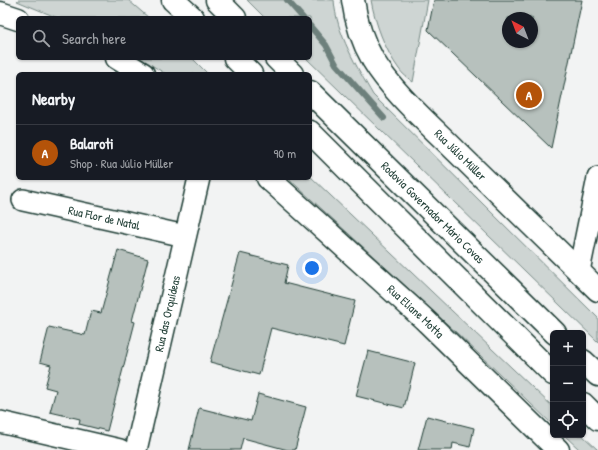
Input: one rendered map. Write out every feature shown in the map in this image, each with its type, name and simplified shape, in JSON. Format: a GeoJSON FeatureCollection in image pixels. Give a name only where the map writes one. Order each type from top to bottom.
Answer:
{"type":"FeatureCollection","features":[{"type":"Feature","properties":{"kind":"main road"},"geometry":{"type":"LineString","coordinates":[[173,0],[191,16]]}},
{"type":"Feature","properties":{"kind":"main road"},"geometry":{"type":"LineString","coordinates":[[217,0],[233,16]]}},
{"type":"Feature","properties":{"kind":"main road","name":"Rua Júlio Müller"},"geometry":{"type":"LineString","coordinates":[[353,0],[362,40],[374,61],[393,87],[426,122],[598,290]]}},
{"type":"Feature","properties":{"kind":"main road"},"geometry":{"type":"LineString","coordinates":[[0,13],[16,18]]}},
{"type":"Feature","properties":{"kind":"main road"},"geometry":{"type":"LineString","coordinates":[[120,60],[140,72]]}},
{"type":"Feature","properties":{"kind":"main road"},"geometry":{"type":"LineString","coordinates":[[237,60],[249,72]]}},
{"type":"Feature","properties":{"kind":"main road"},"geometry":{"type":"LineString","coordinates":[[278,60],[290,72]]}},
{"type":"Feature","properties":{"kind":"main road","name":"Rodovia Governador Mário Covas"},"geometry":{"type":"LineString","coordinates":[[312,94],[552,330]]}},
{"type":"Feature","properties":{"kind":"main road"},"geometry":{"type":"LineString","coordinates":[[312,134],[550,371]]}},
{"type":"Feature","properties":{"kind":"main road","name":"Rua Eliane Motta"},"geometry":{"type":"LineString","coordinates":[[270,180],[424,319],[558,450]]}},
{"type":"Feature","properties":{"kind":"main road"},"geometry":{"type":"LineString","coordinates":[[586,364],[598,376]]}},
{"type":"Feature","properties":{"kind":"main road"},"geometry":{"type":"LineString","coordinates":[[586,407],[598,419]]}},
{"type":"Feature","properties":{"kind":"street"},"geometry":{"type":"LineString","coordinates":[[579,271],[598,178]]}},
{"type":"Feature","properties":{"kind":"street","name":"Rua das Orquídeas"},"geometry":{"type":"LineString","coordinates":[[136,450],[199,180]]}},
{"type":"Feature","properties":{"kind":"street","name":"Rua Flor de Natal"},"geometry":{"type":"LineString","coordinates":[[23,200],[185,236]]}},
{"type":"Feature","properties":{"kind":"street"},"geometry":{"type":"LineString","coordinates":[[0,422],[120,450]]}},
{"type":"Feature","properties":{"kind":"shaded area"},"geometry":{"type":"Polygon","coordinates":[[[128,0],[147,16],[53,16],[17,1],[128,0]]]}},
{"type":"Feature","properties":{"kind":"shaded area"},"geometry":{"type":"Polygon","coordinates":[[[247,0],[334,0],[343,37],[354,61],[373,95],[598,318],[598,342],[308,60],[312,60],[312,16],[263,16],[247,0]]]}},
{"type":"Feature","properties":{"kind":"shaded area"},"geometry":{"type":"Polygon","coordinates":[[[371,0],[428,0],[413,82],[400,71],[389,53],[378,27],[371,0]]]}},
{"type":"Feature","properties":{"kind":"shaded area"},"geometry":{"type":"Polygon","coordinates":[[[143,60],[194,60],[206,72],[163,72],[143,60]]]}},
{"type":"Feature","properties":{"kind":"shaded area"},"geometry":{"type":"Polygon","coordinates":[[[312,178],[550,404],[550,422],[458,334],[290,180],[312,180],[312,178]]]}},
{"type":"Feature","properties":{"kind":"shaded area"},"geometry":{"type":"Polygon","coordinates":[[[567,438],[585,438],[598,450],[580,450],[567,438]]]}},
{"type":"Feature","properties":{"kind":"building"},"geometry":{"type":"Polygon","coordinates":[[[434,0],[582,0],[551,148],[428,30],[434,0]]]}},
{"type":"Feature","properties":{"kind":"building"},"geometry":{"type":"Polygon","coordinates":[[[118,250],[148,259],[132,321],[135,322],[107,431],[79,424],[80,419],[50,412],[56,390],[45,387],[51,365],[40,362],[49,327],[85,335],[91,311],[101,313],[118,250]]]}},
{"type":"Feature","properties":{"kind":"building"},"geometry":{"type":"Polygon","coordinates":[[[240,253],[288,265],[284,283],[355,301],[344,346],[271,328],[259,375],[210,362],[240,253]]]}},
{"type":"Feature","properties":{"kind":"building"},"geometry":{"type":"Polygon","coordinates":[[[368,351],[415,363],[404,408],[356,396],[368,351]]]}},
{"type":"Feature","properties":{"kind":"building"},"geometry":{"type":"Polygon","coordinates":[[[258,394],[306,407],[295,450],[288,450],[243,438],[240,450],[189,450],[199,408],[251,421],[258,394]]]}},
{"type":"Feature","properties":{"kind":"building"},"geometry":{"type":"Polygon","coordinates":[[[427,416],[474,428],[470,447],[453,443],[452,450],[418,450],[427,416]]]}},
{"type":"Feature","properties":{"kind":"waterway"},"geometry":{"type":"LineString","coordinates":[[287,0],[301,16]]}},
{"type":"Feature","properties":{"kind":"waterway"},"geometry":{"type":"LineString","coordinates":[[312,28],[326,45],[336,64],[384,118]]}},
{"type":"Feature","properties":{"kind":"place","name":"Balaroti"},"geometry":{"type":"Point","coordinates":[529,95]}}]}
